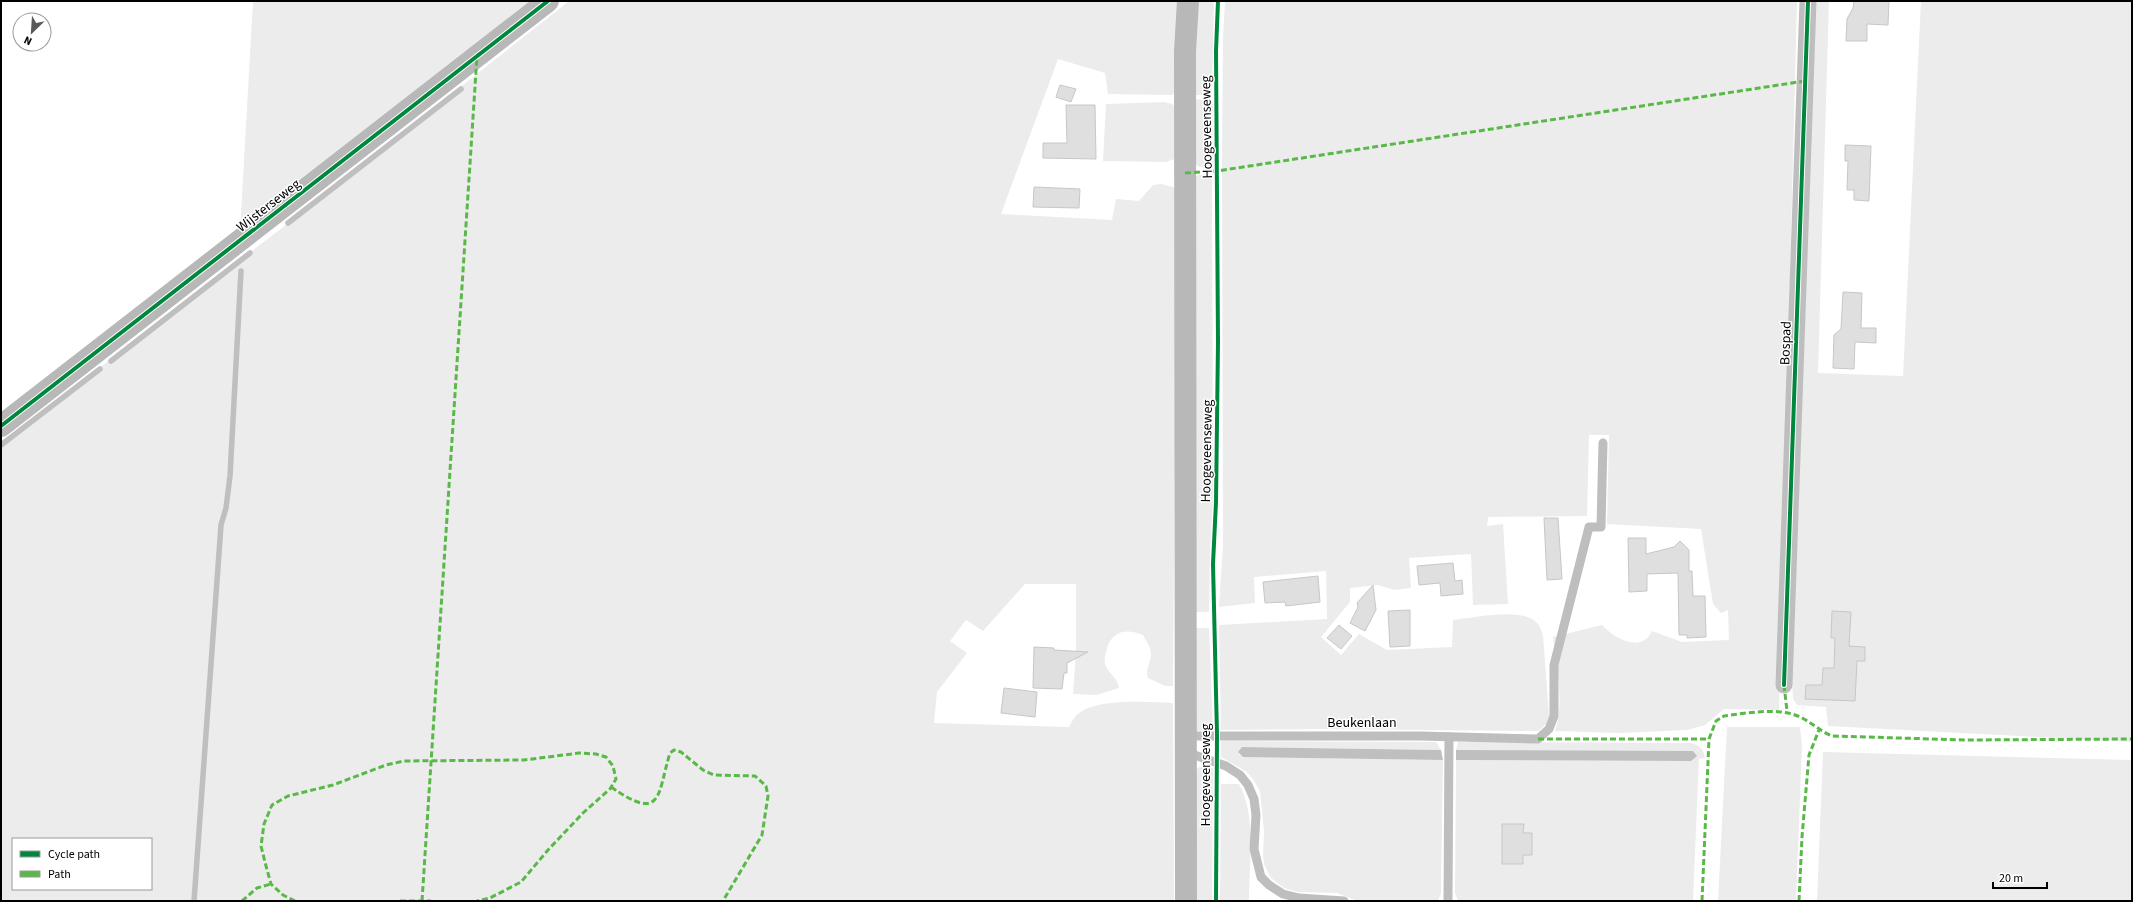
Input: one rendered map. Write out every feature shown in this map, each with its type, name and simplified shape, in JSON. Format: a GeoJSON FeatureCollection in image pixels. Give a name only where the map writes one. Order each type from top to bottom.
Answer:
{"type":"FeatureCollection","features":[{"type":"Feature","properties":{"kind":"main road","name":"Wijsterseweg"},"geometry":{"type":"LineString","coordinates":[[1,426],[548,1]]}},
{"type":"Feature","properties":{"kind":"main road","name":"Hoogeveenseweg"},"geometry":{"type":"LineString","coordinates":[[1186,901],[1185,51],[1188,1]]}},
{"type":"Feature","properties":{"kind":"street","name":"Bospad"},"geometry":{"type":"LineString","coordinates":[[1784,685],[1808,1]]}},
{"type":"Feature","properties":{"kind":"lane","name":"Beukenlaan"},"geometry":{"type":"LineString","coordinates":[[1185,744],[1448,737],[1538,739],[1549,729],[1554,716],[1554,665],[1589,527],[1601,527],[1603,443]]}},
{"type":"Feature","properties":{"kind":"lane"},"geometry":{"type":"LineString","coordinates":[[1448,737],[1448,901]]}},
{"type":"Feature","properties":{"kind":"lane"},"geometry":{"type":"LineString","coordinates":[[1185,744],[1240,775],[1248,785],[1254,799],[1256,815],[1254,849],[1261,877],[1269,886],[1283,894],[1300,898],[1344,901]]}},
{"type":"Feature","properties":{"kind":"shaded area"},"geometry":{"type":"Polygon","coordinates":[[[253,1],[534,1],[240,232],[253,1]]]}},
{"type":"Feature","properties":{"kind":"shaded area"},"geometry":{"type":"Polygon","coordinates":[[[569,1],[1177,1],[1178,91],[1172,95],[1108,94],[1105,73],[1058,59],[1001,214],[1112,220],[1116,199],[1139,201],[1153,185],[1161,184],[1177,188],[1173,686],[1165,686],[1148,678],[1147,670],[1151,651],[1143,635],[1132,632],[1122,632],[1114,636],[1111,640],[1105,657],[1106,667],[1117,681],[1119,688],[1096,695],[1073,694],[1076,651],[1076,584],[1025,584],[983,631],[966,620],[950,641],[967,653],[937,692],[934,723],[1069,727],[1078,714],[1097,705],[1124,702],[1173,703],[1174,901],[1,901],[1,443],[278,231],[569,1]]]}},
{"type":"Feature","properties":{"kind":"shaded area"},"geometry":{"type":"Polygon","coordinates":[[[1195,1],[1214,1],[1212,88],[1209,93],[1202,95],[1193,95],[1195,1]]]}},
{"type":"Feature","properties":{"kind":"shaded area"},"geometry":{"type":"Polygon","coordinates":[[[1225,1],[1797,1],[1779,710],[1724,709],[1705,725],[1687,730],[1620,733],[1555,731],[1558,720],[1560,696],[1553,637],[1602,625],[1620,639],[1635,643],[1641,642],[1647,638],[1652,631],[1682,642],[1729,640],[1728,610],[1721,613],[1713,604],[1701,529],[1607,524],[1609,435],[1589,435],[1587,516],[1488,517],[1487,526],[1503,524],[1508,604],[1473,605],[1471,554],[1409,558],[1411,588],[1394,590],[1378,585],[1350,588],[1350,602],[1321,637],[1341,655],[1359,634],[1387,650],[1452,647],[1453,620],[1508,614],[1529,618],[1537,623],[1543,635],[1549,716],[1547,723],[1539,731],[1327,729],[1221,730],[1219,625],[1327,619],[1326,571],[1254,577],[1255,603],[1219,607],[1223,545],[1222,161],[1223,36],[1225,1]]]}},
{"type":"Feature","properties":{"kind":"shaded area"},"geometry":{"type":"Polygon","coordinates":[[[1813,1],[1829,1],[1818,373],[1903,376],[1921,1],[2132,1],[2132,742],[1828,726],[1826,707],[1797,705],[1793,699],[1792,682],[1813,1]]]}},
{"type":"Feature","properties":{"kind":"shaded area"},"geometry":{"type":"Polygon","coordinates":[[[1193,99],[1208,100],[1213,103],[1212,166],[1199,167],[1192,160],[1193,99]]]}},
{"type":"Feature","properties":{"kind":"shaded area"},"geometry":{"type":"Polygon","coordinates":[[[1164,102],[1172,104],[1178,109],[1177,158],[1166,162],[1103,161],[1106,104],[1164,102]]]}},
{"type":"Feature","properties":{"kind":"shaded area"},"geometry":{"type":"Polygon","coordinates":[[[1198,175],[1212,175],[1213,501],[1210,550],[1209,612],[1195,612],[1193,181],[1198,175]]]}},
{"type":"Feature","properties":{"kind":"shaded area"},"geometry":{"type":"Polygon","coordinates":[[[1196,628],[1209,628],[1213,731],[1195,731],[1196,628]]]}},
{"type":"Feature","properties":{"kind":"shaded area"},"geometry":{"type":"Polygon","coordinates":[[[1727,727],[1800,727],[1802,745],[1796,901],[1718,901],[1727,727]]]}},
{"type":"Feature","properties":{"kind":"shaded area"},"geometry":{"type":"Polygon","coordinates":[[[1221,741],[1436,742],[1441,750],[1242,747],[1239,754],[1243,757],[1443,760],[1441,893],[1438,901],[1358,901],[1337,893],[1298,892],[1284,888],[1271,878],[1264,864],[1264,831],[1260,791],[1247,772],[1221,757],[1221,741]]]}},
{"type":"Feature","properties":{"kind":"shaded area"},"geometry":{"type":"Polygon","coordinates":[[[1458,742],[1691,743],[1699,747],[1703,750],[1705,758],[1699,759],[1693,901],[1458,901],[1455,893],[1456,760],[1691,761],[1694,752],[1456,750],[1458,742]]]}},
{"type":"Feature","properties":{"kind":"shaded area"},"geometry":{"type":"Polygon","coordinates":[[[1242,747],[1441,750],[1443,760],[1243,757],[1238,752],[1242,747]]]}},
{"type":"Feature","properties":{"kind":"shaded area"},"geometry":{"type":"Polygon","coordinates":[[[1456,750],[1693,751],[1697,756],[1691,761],[1456,760],[1456,750]]]}},
{"type":"Feature","properties":{"kind":"shaded area"},"geometry":{"type":"Polygon","coordinates":[[[1823,752],[2132,760],[2132,901],[1817,901],[1823,752]]]}},
{"type":"Feature","properties":{"kind":"shaded area"},"geometry":{"type":"Polygon","coordinates":[[[1199,767],[1213,768],[1212,901],[1195,901],[1195,772],[1199,767]]]}},
{"type":"Feature","properties":{"kind":"shaded area"},"geometry":{"type":"Polygon","coordinates":[[[1221,784],[1239,784],[1245,797],[1251,841],[1249,901],[1220,901],[1221,784]]]}},
{"type":"Feature","properties":{"kind":"building"},"geometry":{"type":"Polygon","coordinates":[[[1854,1],[1889,1],[1888,25],[1867,24],[1867,41],[1846,41],[1847,19],[1853,8],[1854,1]]]}},
{"type":"Feature","properties":{"kind":"building"},"geometry":{"type":"Polygon","coordinates":[[[1060,85],[1076,89],[1071,102],[1056,97],[1060,85]]]}},
{"type":"Feature","properties":{"kind":"building"},"geometry":{"type":"Polygon","coordinates":[[[1066,105],[1095,105],[1096,159],[1043,158],[1043,143],[1067,143],[1066,105]]]}},
{"type":"Feature","properties":{"kind":"building"},"geometry":{"type":"Polygon","coordinates":[[[1845,145],[1871,146],[1869,201],[1854,200],[1854,190],[1847,190],[1848,161],[1845,161],[1845,145]]]}},
{"type":"Feature","properties":{"kind":"building"},"geometry":{"type":"Polygon","coordinates":[[[1034,187],[1080,189],[1079,208],[1033,207],[1034,187]]]}},
{"type":"Feature","properties":{"kind":"building"},"geometry":{"type":"Polygon","coordinates":[[[1843,292],[1862,293],[1861,328],[1876,328],[1876,343],[1855,342],[1854,369],[1833,368],[1834,335],[1841,329],[1843,292]]]}},
{"type":"Feature","properties":{"kind":"building"},"geometry":{"type":"Polygon","coordinates":[[[1544,518],[1558,518],[1562,579],[1547,580],[1544,518]]]}},
{"type":"Feature","properties":{"kind":"building"},"geometry":{"type":"Polygon","coordinates":[[[1628,538],[1646,538],[1646,554],[1674,547],[1680,541],[1689,550],[1689,571],[1692,571],[1693,596],[1705,596],[1706,637],[1687,638],[1687,635],[1679,635],[1678,573],[1647,574],[1647,591],[1629,592],[1628,538]]]}},
{"type":"Feature","properties":{"kind":"building"},"geometry":{"type":"Polygon","coordinates":[[[1453,563],[1455,581],[1462,580],[1463,594],[1441,596],[1440,583],[1419,585],[1417,566],[1453,563]]]}},
{"type":"Feature","properties":{"kind":"building"},"geometry":{"type":"Polygon","coordinates":[[[1318,576],[1320,602],[1286,606],[1285,602],[1265,603],[1263,582],[1318,576]]]}},
{"type":"Feature","properties":{"kind":"building"},"geometry":{"type":"Polygon","coordinates":[[[1373,585],[1376,610],[1365,631],[1350,623],[1358,607],[1357,603],[1373,585]]]}},
{"type":"Feature","properties":{"kind":"building"},"geometry":{"type":"Polygon","coordinates":[[[1410,610],[1410,646],[1390,647],[1388,611],[1410,610]]]}},
{"type":"Feature","properties":{"kind":"building"},"geometry":{"type":"Polygon","coordinates":[[[1832,611],[1851,612],[1849,646],[1865,647],[1865,661],[1857,661],[1855,701],[1805,699],[1806,685],[1822,685],[1823,668],[1834,668],[1835,638],[1831,638],[1832,611]]]}},
{"type":"Feature","properties":{"kind":"building"},"geometry":{"type":"Polygon","coordinates":[[[1339,625],[1352,636],[1341,649],[1327,638],[1339,625]]]}},
{"type":"Feature","properties":{"kind":"building"},"geometry":{"type":"Polygon","coordinates":[[[1034,647],[1088,652],[1067,663],[1067,673],[1064,673],[1062,689],[1033,688],[1034,647]]]}},
{"type":"Feature","properties":{"kind":"building"},"geometry":{"type":"Polygon","coordinates":[[[1004,688],[1037,692],[1035,717],[1001,713],[1004,688]]]}},
{"type":"Feature","properties":{"kind":"building"},"geometry":{"type":"Polygon","coordinates":[[[1502,824],[1524,824],[1523,833],[1532,833],[1532,855],[1523,855],[1523,864],[1502,864],[1502,824]]]}},
{"type":"Feature","properties":{"kind":"waterway"},"geometry":{"type":"LineString","coordinates":[[288,223],[461,89]]}},
{"type":"Feature","properties":{"kind":"waterway"},"geometry":{"type":"LineString","coordinates":[[111,361],[250,253]]}},
{"type":"Feature","properties":{"kind":"waterway"},"geometry":{"type":"LineString","coordinates":[[194,901],[221,525],[226,508],[230,476],[241,271]]}},
{"type":"Feature","properties":{"kind":"waterway"},"geometry":{"type":"LineString","coordinates":[[1,445],[100,369]]}},
{"type":"Feature","properties":{"kind":"marked path"},"geometry":{"type":"LineString","coordinates":[[422,901],[477,56]]}},
{"type":"Feature","properties":{"kind":"marked path"},"geometry":{"type":"LineString","coordinates":[[1185,173],[1217,171],[1805,81]]}},
{"type":"Feature","properties":{"kind":"marked path"},"geometry":{"type":"LineString","coordinates":[[1784,685],[1787,711]]}},
{"type":"Feature","properties":{"kind":"marked path"},"geometry":{"type":"LineString","coordinates":[[1702,901],[1709,739],[1716,721],[1724,716],[1742,713],[1773,711],[1783,712],[1800,717],[1832,736],[1966,740],[2132,739]]}},
{"type":"Feature","properties":{"kind":"marked path"},"geometry":{"type":"LineString","coordinates":[[1799,901],[1802,837],[1809,755],[1819,730]]}},
{"type":"Feature","properties":{"kind":"marked path"},"geometry":{"type":"LineString","coordinates":[[1538,739],[1709,739]]}},
{"type":"Feature","properties":{"kind":"marked path"},"geometry":{"type":"LineString","coordinates":[[611,787],[628,798],[640,803],[649,803],[655,799],[659,792],[670,753],[674,750],[681,752],[703,770],[714,775],[755,776],[766,786],[768,796],[762,835],[723,901]]}},
{"type":"Feature","properties":{"kind":"marked path"},"geometry":{"type":"LineString","coordinates":[[295,901],[283,895],[271,884],[261,846],[264,824],[272,805],[288,796],[333,785],[386,765],[404,761],[524,760],[579,753],[596,754],[606,757],[613,766],[616,779],[610,789],[583,813],[548,850],[521,882],[490,898],[477,901]]}},
{"type":"Feature","properties":{"kind":"marked path"},"geometry":{"type":"LineString","coordinates":[[242,901],[257,888],[271,884]]}},
{"type":"Feature","properties":{"kind":"marked path"},"geometry":{"type":"LineString","coordinates":[[400,901],[431,901]]}},
{"type":"Feature","properties":{"kind":"cycle path"},"geometry":{"type":"LineString","coordinates":[[1,426],[548,1]]}},
{"type":"Feature","properties":{"kind":"cycle path"},"geometry":{"type":"LineString","coordinates":[[1216,901],[1217,735],[1213,564],[1216,502],[1218,342],[1216,51],[1218,1]]}},
{"type":"Feature","properties":{"kind":"cycle path"},"geometry":{"type":"LineString","coordinates":[[1784,685],[1808,1]]}}]}
